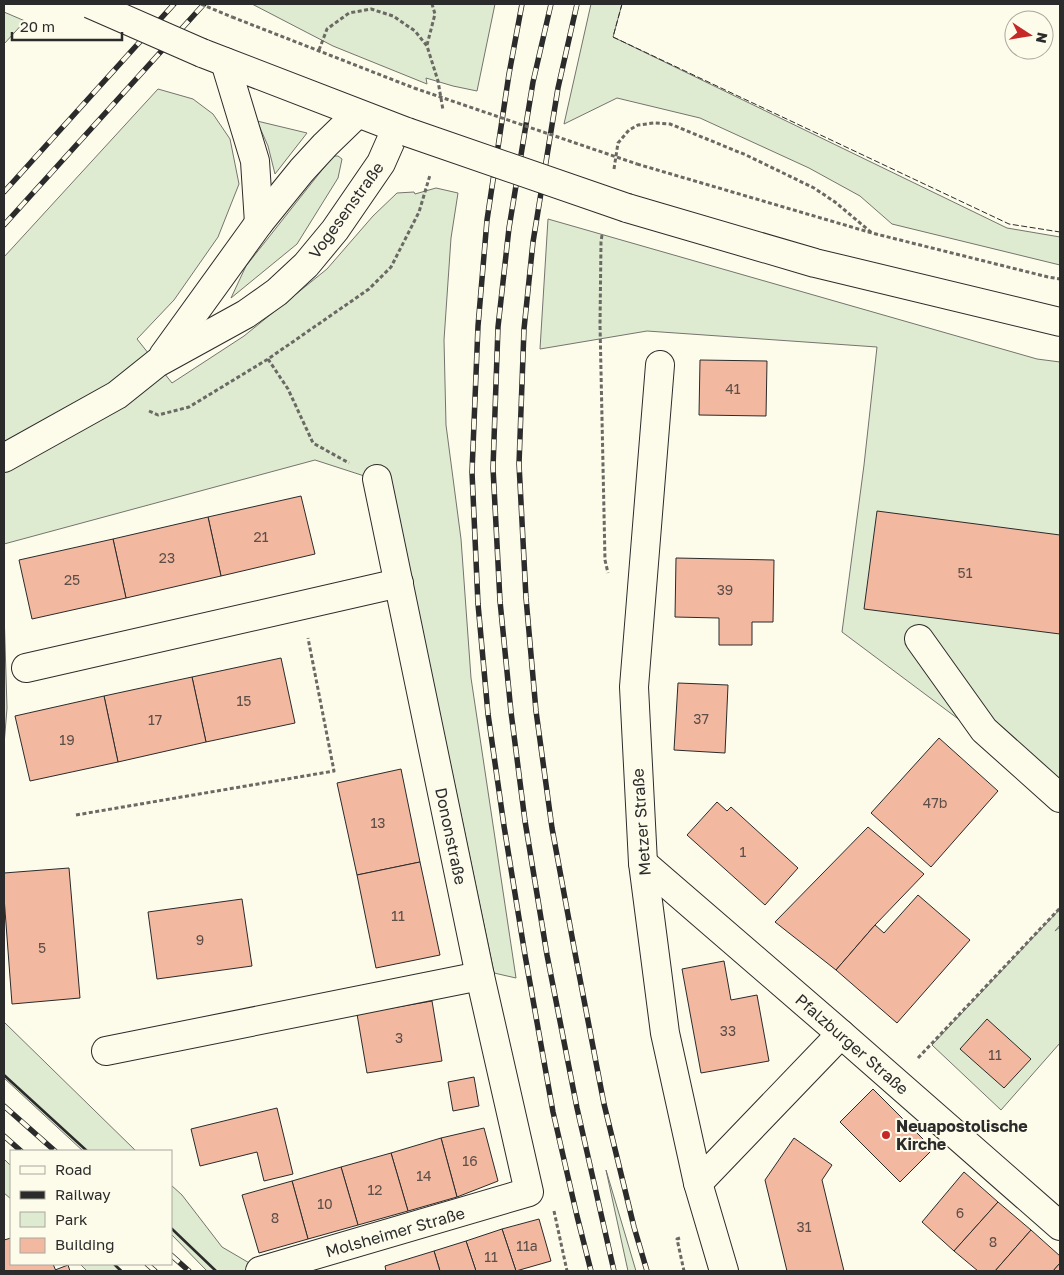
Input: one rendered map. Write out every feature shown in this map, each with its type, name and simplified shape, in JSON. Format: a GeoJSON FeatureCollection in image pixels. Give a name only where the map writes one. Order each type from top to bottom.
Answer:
{"type":"FeatureCollection","features":[{"type":"Feature","properties":{"kind":"street"},"geometry":{"type":"LineString","coordinates":[[90,4],[214,58],[358,114],[627,208],[816,263],[1060,322]]}},
{"type":"Feature","properties":{"kind":"street"},"geometry":{"type":"LineString","coordinates":[[214,58],[255,160],[259,223]]}},
{"type":"Feature","properties":{"kind":"street","name":"Vogesenstraße"},"geometry":{"type":"LineString","coordinates":[[157,363],[259,223],[324,144],[358,114]]}},
{"type":"Feature","properties":{"kind":"street","name":"Vogesenstraße"},"geometry":{"type":"LineString","coordinates":[[4,458],[117,395],[157,363],[246,314],[278,292],[306,265],[335,230],[402,130]]}},
{"type":"Feature","properties":{"kind":"street","name":"Metzer Straße"},"geometry":{"type":"LineString","coordinates":[[660,365],[634,688],[643,863],[665,1033],[698,1183],[724,1271]]}},
{"type":"Feature","properties":{"kind":"street","name":"Dononstraße"},"geometry":{"type":"LineString","coordinates":[[377,479],[480,976],[530,1192]]}},
{"type":"Feature","properties":{"kind":"street"},"geometry":{"type":"LineString","coordinates":[[26,668],[399,583]]}},
{"type":"Feature","properties":{"kind":"street"},"geometry":{"type":"LineString","coordinates":[[919,639],[984,730],[1060,798]]}},
{"type":"Feature","properties":{"kind":"street","name":"Pfalzburger Straße"},"geometry":{"type":"LineString","coordinates":[[643,863],[842,1034],[1060,1226]]}},
{"type":"Feature","properties":{"kind":"street"},"geometry":{"type":"LineString","coordinates":[[106,1051],[480,976]]}},
{"type":"Feature","properties":{"kind":"street"},"geometry":{"type":"LineString","coordinates":[[698,1183],[842,1034]]}},
{"type":"Feature","properties":{"kind":"street","name":"Molsheimer Straße"},"geometry":{"type":"LineString","coordinates":[[260,1271],[530,1192]]}},
{"type":"Feature","properties":{"kind":"path"},"geometry":{"type":"LineString","coordinates":[[201,4],[414,88],[637,164],[872,233],[1048,277],[1060,278]]}},
{"type":"Feature","properties":{"kind":"path"},"geometry":{"type":"LineString","coordinates":[[427,46],[435,14],[432,4]]}},
{"type":"Feature","properties":{"kind":"path"},"geometry":{"type":"LineString","coordinates":[[614,170],[618,143],[629,130],[654,123],[670,124],[746,154],[814,188],[836,202],[872,233]]}},
{"type":"Feature","properties":{"kind":"path"},"geometry":{"type":"LineString","coordinates":[[603,233],[601,242],[600,324],[605,560],[609,579]]}},
{"type":"Feature","properties":{"kind":"path"},"geometry":{"type":"LineString","coordinates":[[117,395],[158,416],[190,407],[268,359],[369,289],[391,266]]}},
{"type":"Feature","properties":{"kind":"path"},"geometry":{"type":"LineString","coordinates":[[268,359],[288,389],[313,443],[377,479]]}},
{"type":"Feature","properties":{"kind":"path"},"geometry":{"type":"LineString","coordinates":[[76,815],[334,771],[302,605]]}},
{"type":"Feature","properties":{"kind":"path"},"geometry":{"type":"LineString","coordinates":[[895,1082],[1060,908]]}},
{"type":"Feature","properties":{"kind":"path"},"geometry":{"type":"LineString","coordinates":[[530,1192],[549,1186],[568,1271]]}},
{"type":"Feature","properties":{"kind":"path"},"geometry":{"type":"LineString","coordinates":[[677,1239],[684,1271]]}},
{"type":"Feature","properties":{"kind":"green space"},"geometry":{"type":"Polygon","coordinates":[[[252,4],[495,4],[477,91],[426,78],[427,84],[333,46],[252,4]]]}},
{"type":"Feature","properties":{"kind":"green space"},"geometry":{"type":"Polygon","coordinates":[[[591,4],[622,4],[613,37],[1007,228],[1060,237],[1060,265],[892,224],[860,196],[809,168],[700,118],[617,98],[564,124],[591,4]]]}},
{"type":"Feature","properties":{"kind":"green space"},"geometry":{"type":"Polygon","coordinates":[[[4,12],[25,21],[4,44],[4,12]]]}},
{"type":"Feature","properties":{"kind":"green space"},"geometry":{"type":"Polygon","coordinates":[[[158,89],[193,99],[213,114],[230,139],[239,184],[218,237],[174,300],[137,339],[172,383],[244,336],[327,269],[373,216],[397,193],[414,192],[415,194],[436,188],[458,193],[451,238],[444,340],[446,425],[461,539],[471,678],[516,978],[494,973],[392,485],[315,460],[4,544],[4,257],[158,89]]]}},
{"type":"Feature","properties":{"kind":"green space"},"geometry":{"type":"Polygon","coordinates":[[[257,121],[307,133],[275,174],[268,146],[257,121]]]}},
{"type":"Feature","properties":{"kind":"green space"},"geometry":{"type":"Polygon","coordinates":[[[333,156],[338,156],[342,159],[338,178],[297,244],[231,298],[246,266],[333,156]]]}},
{"type":"Feature","properties":{"kind":"green space"},"geometry":{"type":"Polygon","coordinates":[[[548,219],[1037,359],[1060,362],[1060,795],[842,632],[877,347],[647,331],[540,349],[548,219]]]}},
{"type":"Feature","properties":{"kind":"green space"},"geometry":{"type":"Polygon","coordinates":[[[4,611],[7,708],[4,745],[4,611]]]}},
{"type":"Feature","properties":{"kind":"green space"},"geometry":{"type":"Polygon","coordinates":[[[1060,909],[1060,925],[1055,931],[1060,927],[1060,1043],[1001,1110],[932,1045],[1060,909]]]}},
{"type":"Feature","properties":{"kind":"green space"},"geometry":{"type":"Polygon","coordinates":[[[4,1022],[135,1150],[82,1150],[4,1078],[4,1022]]]}},
{"type":"Feature","properties":{"kind":"green space"},"geometry":{"type":"Polygon","coordinates":[[[4,1159],[10,1165],[10,1198],[4,1193],[4,1159]]]}},
{"type":"Feature","properties":{"kind":"green space"},"geometry":{"type":"Polygon","coordinates":[[[606,1170],[636,1271],[628,1271],[606,1170]]]}},
{"type":"Feature","properties":{"kind":"green space"},"geometry":{"type":"Polygon","coordinates":[[[172,1186],[182,1195],[222,1247],[263,1271],[207,1271],[172,1235],[172,1186]]]}},
{"type":"Feature","properties":{"kind":"green space"},"geometry":{"type":"Polygon","coordinates":[[[81,1265],[116,1265],[123,1271],[87,1271],[81,1265]]]}},
{"type":"Feature","properties":{"kind":"building"},"geometry":{"type":"Polygon","coordinates":[[[700,360],[767,361],[766,416],[699,415],[700,360]]]}},
{"type":"Feature","properties":{"kind":"building"},"geometry":{"type":"Polygon","coordinates":[[[301,496],[315,554],[221,576],[208,517],[301,496]]]}},
{"type":"Feature","properties":{"kind":"building"},"geometry":{"type":"Polygon","coordinates":[[[877,511],[1060,535],[1060,634],[864,609],[877,511]]]}},
{"type":"Feature","properties":{"kind":"building"},"geometry":{"type":"Polygon","coordinates":[[[208,517],[221,576],[126,598],[113,539],[208,517]]]}},
{"type":"Feature","properties":{"kind":"building"},"geometry":{"type":"Polygon","coordinates":[[[113,539],[126,598],[32,619],[19,560],[113,539]]]}},
{"type":"Feature","properties":{"kind":"building"},"geometry":{"type":"Polygon","coordinates":[[[676,558],[774,560],[773,622],[752,622],[752,645],[719,645],[719,618],[675,617],[676,558]]]}},
{"type":"Feature","properties":{"kind":"building"},"geometry":{"type":"Polygon","coordinates":[[[281,658],[295,723],[206,742],[192,677],[281,658]]]}},
{"type":"Feature","properties":{"kind":"building"},"geometry":{"type":"Polygon","coordinates":[[[192,677],[206,742],[118,762],[104,696],[192,677]]]}},
{"type":"Feature","properties":{"kind":"building"},"geometry":{"type":"Polygon","coordinates":[[[678,683],[728,685],[725,753],[674,750],[678,683]]]}},
{"type":"Feature","properties":{"kind":"building"},"geometry":{"type":"Polygon","coordinates":[[[104,696],[118,762],[30,781],[15,716],[104,696]]]}},
{"type":"Feature","properties":{"kind":"building"},"geometry":{"type":"Polygon","coordinates":[[[939,738],[998,791],[931,867],[871,813],[939,738]]]}},
{"type":"Feature","properties":{"kind":"building"},"geometry":{"type":"Polygon","coordinates":[[[401,769],[420,862],[357,875],[337,783],[401,769]]]}},
{"type":"Feature","properties":{"kind":"building"},"geometry":{"type":"Polygon","coordinates":[[[717,802],[727,811],[731,807],[798,868],[765,905],[687,835],[717,802]]]}},
{"type":"Feature","properties":{"kind":"building"},"geometry":{"type":"Polygon","coordinates":[[[868,827],[924,874],[875,925],[836,970],[775,922],[868,827]]]}},
{"type":"Feature","properties":{"kind":"building"},"geometry":{"type":"Polygon","coordinates":[[[420,862],[440,955],[376,968],[357,875],[420,862]]]}},
{"type":"Feature","properties":{"kind":"building"},"geometry":{"type":"Polygon","coordinates":[[[69,868],[80,998],[12,1004],[4,873],[69,868]]]}},
{"type":"Feature","properties":{"kind":"building"},"geometry":{"type":"Polygon","coordinates":[[[918,895],[970,940],[897,1023],[836,970],[875,925],[884,933],[918,895]]]}},
{"type":"Feature","properties":{"kind":"building"},"geometry":{"type":"Polygon","coordinates":[[[242,899],[252,966],[157,979],[148,912],[242,899]]]}},
{"type":"Feature","properties":{"kind":"building"},"geometry":{"type":"Polygon","coordinates":[[[724,961],[731,1000],[757,995],[769,1061],[701,1073],[682,969],[724,961]]]}},
{"type":"Feature","properties":{"kind":"building"},"geometry":{"type":"Polygon","coordinates":[[[432,1001],[442,1061],[367,1073],[357,1014],[432,1001]]]}},
{"type":"Feature","properties":{"kind":"building"},"geometry":{"type":"Polygon","coordinates":[[[987,1019],[1031,1059],[1004,1088],[960,1049],[987,1019]]]}},
{"type":"Feature","properties":{"kind":"building"},"geometry":{"type":"Polygon","coordinates":[[[474,1077],[479,1106],[453,1111],[448,1082],[474,1077]]]}},
{"type":"Feature","properties":{"kind":"building","name":"Neuapostolische Kirche"},"geometry":{"type":"Polygon","coordinates":[[[873,1089],[933,1149],[900,1182],[840,1122],[873,1089]]]}},
{"type":"Feature","properties":{"kind":"building"},"geometry":{"type":"Polygon","coordinates":[[[277,1108],[293,1174],[264,1181],[257,1152],[200,1166],[191,1129],[277,1108]]]}},
{"type":"Feature","properties":{"kind":"building"},"geometry":{"type":"Polygon","coordinates":[[[484,1128],[498,1181],[457,1197],[441,1138],[484,1128]]]}},
{"type":"Feature","properties":{"kind":"building"},"geometry":{"type":"Polygon","coordinates":[[[441,1138],[457,1197],[408,1211],[391,1153],[441,1138]]]}},
{"type":"Feature","properties":{"kind":"building"},"geometry":{"type":"Polygon","coordinates":[[[794,1138],[832,1165],[822,1180],[844,1271],[787,1271],[765,1180],[794,1138]]]}},
{"type":"Feature","properties":{"kind":"building"},"geometry":{"type":"Polygon","coordinates":[[[391,1153],[408,1211],[358,1225],[341,1167],[391,1153]]]}},
{"type":"Feature","properties":{"kind":"building"},"geometry":{"type":"Polygon","coordinates":[[[341,1167],[358,1225],[308,1239],[292,1181],[341,1167]]]}},
{"type":"Feature","properties":{"kind":"building"},"geometry":{"type":"Polygon","coordinates":[[[964,1172],[998,1202],[954,1251],[922,1222],[964,1172]]]}},
{"type":"Feature","properties":{"kind":"building"},"geometry":{"type":"Polygon","coordinates":[[[292,1181],[308,1239],[259,1253],[242,1195],[292,1181]]]}},
{"type":"Feature","properties":{"kind":"building"},"geometry":{"type":"Polygon","coordinates":[[[998,1202],[1031,1230],[995,1271],[978,1271],[954,1251],[998,1202]]]}},
{"type":"Feature","properties":{"kind":"building"},"geometry":{"type":"Polygon","coordinates":[[[539,1219],[551,1261],[516,1271],[502,1229],[539,1219]]]}},
{"type":"Feature","properties":{"kind":"building"},"geometry":{"type":"Polygon","coordinates":[[[502,1229],[516,1271],[476,1271],[466,1241],[502,1229]]]}},
{"type":"Feature","properties":{"kind":"building"},"geometry":{"type":"Polygon","coordinates":[[[1031,1230],[1060,1256],[1060,1263],[1053,1271],[995,1271],[1031,1230]]]}},
{"type":"Feature","properties":{"kind":"building"},"geometry":{"type":"Polygon","coordinates":[[[10,1238],[10,1265],[53,1265],[56,1271],[4,1271],[4,1240],[10,1238]]]}},
{"type":"Feature","properties":{"kind":"building"},"geometry":{"type":"Polygon","coordinates":[[[466,1241],[476,1271],[440,1271],[434,1251],[466,1241]]]}},
{"type":"Feature","properties":{"kind":"building"},"geometry":{"type":"Polygon","coordinates":[[[434,1251],[440,1271],[386,1271],[385,1266],[434,1251]]]}},
{"type":"Feature","properties":{"kind":"building"},"geometry":{"type":"Polygon","coordinates":[[[1060,1263],[1060,1271],[1053,1271],[1060,1263]]]}},
{"type":"Feature","properties":{"kind":"building"},"geometry":{"type":"Polygon","coordinates":[[[68,1265],[70,1271],[55,1270],[68,1265]]]}},
{"type":"Feature","properties":{"kind":"railway"},"geometry":{"type":"LineString","coordinates":[[4,192],[174,4]]}},
{"type":"Feature","properties":{"kind":"railway"},"geometry":{"type":"LineString","coordinates":[[4,225],[204,4]]}},
{"type":"Feature","properties":{"kind":"railway"},"geometry":{"type":"LineString","coordinates":[[522,4],[509,74],[487,220],[478,326],[472,472],[478,604],[488,714],[525,955],[553,1112],[591,1271]]}},
{"type":"Feature","properties":{"kind":"railway"},"geometry":{"type":"LineString","coordinates":[[551,4],[533,82],[509,228],[498,327],[493,468],[500,601],[511,712],[525,821],[547,955],[577,1108],[614,1271]]}},
{"type":"Feature","properties":{"kind":"railway"},"geometry":{"type":"LineString","coordinates":[[577,4],[558,88],[533,242],[524,329],[519,464],[526,598],[536,711],[552,828],[604,1104],[634,1227],[647,1271]]}},
{"type":"Feature","properties":{"kind":"railway"},"geometry":{"type":"LineString","coordinates":[[4,1106],[54,1150]]}},
{"type":"Feature","properties":{"kind":"railway"},"geometry":{"type":"LineString","coordinates":[[4,1136],[20,1150]]}},
{"type":"Feature","properties":{"kind":"railway"},"geometry":{"type":"LineString","coordinates":[[172,1256],[189,1271]]}},
{"type":"Feature","properties":{"kind":"railway"},"geometry":{"type":"LineString","coordinates":[[148,1265],[155,1271]]}},
{"type":"Feature","properties":{"kind":"fence"},"geometry":{"type":"LineString","coordinates":[[622,4],[613,37],[1009,224],[1060,232]]}},
{"type":"Feature","properties":{"kind":"wall"},"geometry":{"type":"LineString","coordinates":[[4,1075],[86,1150]]}},
{"type":"Feature","properties":{"kind":"wall"},"geometry":{"type":"LineString","coordinates":[[172,1229],[216,1271]]}},
{"type":"Feature","properties":{"kind":"wall"},"geometry":{"type":"LineString","coordinates":[[115,1265],[121,1271]]}},
{"type":"Feature","properties":{"kind":"place","name":"Neuapostolische Kirche"},"geometry":{"type":"Point","coordinates":[886,1135]}}]}
